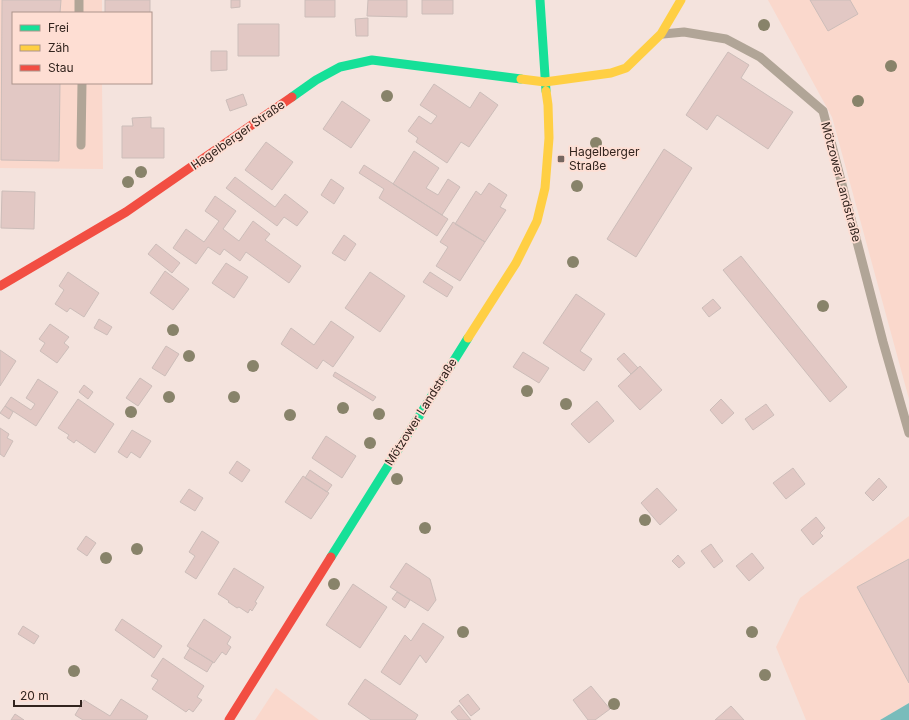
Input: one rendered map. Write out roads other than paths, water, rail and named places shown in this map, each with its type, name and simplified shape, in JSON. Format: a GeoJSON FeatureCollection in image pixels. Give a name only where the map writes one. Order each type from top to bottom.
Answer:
{"type":"FeatureCollection","features":[{"type":"Feature","properties":{"kind":"main road","name":"Mötzower Landstraße"},"geometry":{"type":"LineString","coordinates":[[229,720],[516,263],[537,221],[544,188],[549,138],[540,0]]}},
{"type":"Feature","properties":{"kind":"main road"},"geometry":{"type":"LineString","coordinates":[[545,82],[611,73],[626,68],[661,34],[681,0]]}},
{"type":"Feature","properties":{"kind":"main road","name":"Hagelberger Straße"},"geometry":{"type":"LineString","coordinates":[[0,286],[126,212],[316,80],[340,67],[372,60],[545,82]]}},
{"type":"Feature","properties":{"kind":"lane"},"geometry":{"type":"LineString","coordinates":[[79,0],[80,12]]}},
{"type":"Feature","properties":{"kind":"lane","name":"Mötzower Landstraße"},"geometry":{"type":"LineString","coordinates":[[661,34],[684,32],[726,39],[760,57],[823,111],[883,342],[909,433]]}},
{"type":"Feature","properties":{"kind":"lane"},"geometry":{"type":"LineString","coordinates":[[81,145],[82,84]]}},
{"type":"Feature","properties":{"kind":"water"},"geometry":{"type":"Polygon","coordinates":[[[909,703],[909,720],[880,720],[909,703]]]}},
{"type":"Feature","properties":{"kind":"place","name":"Hagelberger Straße"},"geometry":{"type":"Point","coordinates":[561,159]}}]}
